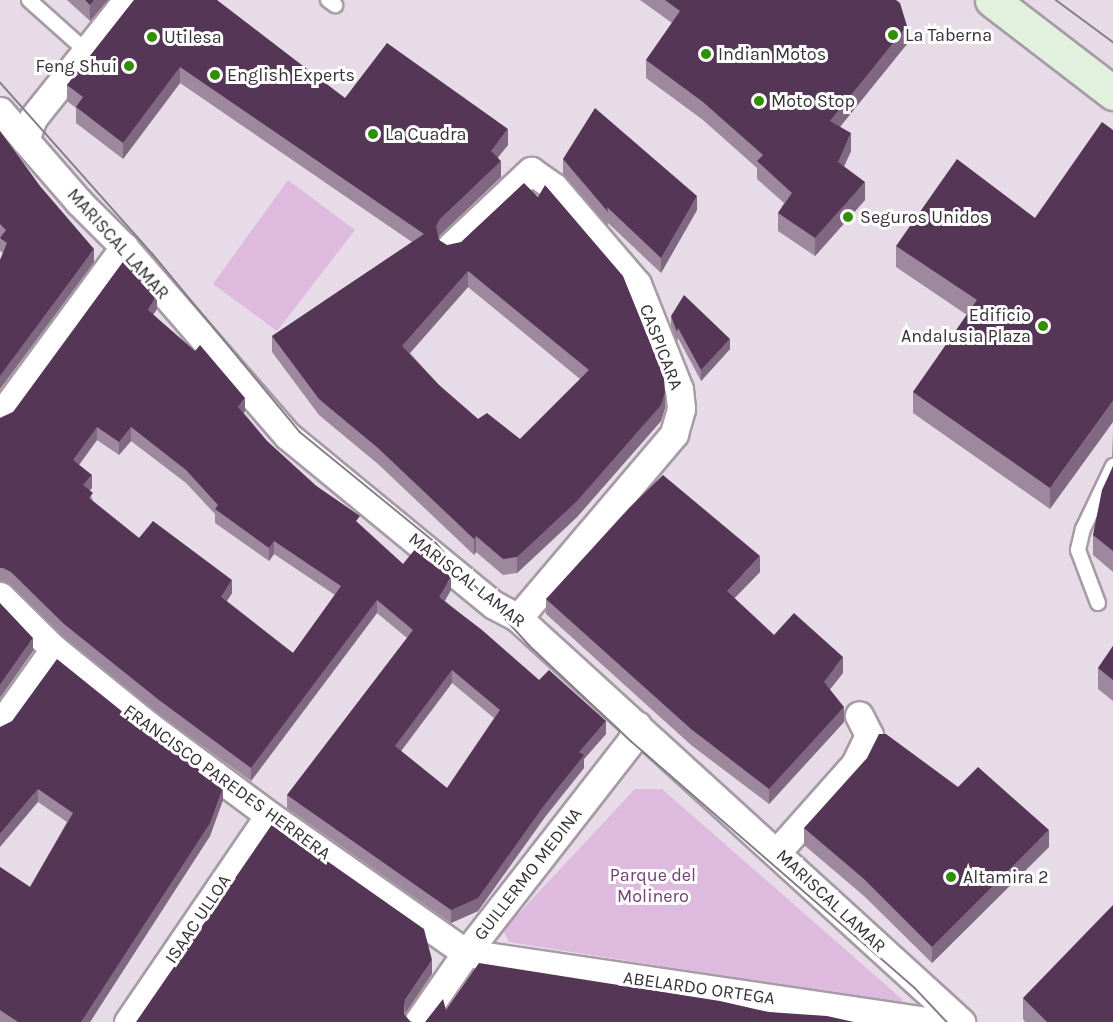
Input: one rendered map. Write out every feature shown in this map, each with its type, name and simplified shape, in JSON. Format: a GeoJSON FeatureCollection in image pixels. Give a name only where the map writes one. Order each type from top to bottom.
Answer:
{"type":"FeatureCollection","features":[{"type":"Feature","properties":{"kind":"main road"},"geometry":{"type":"LineString","coordinates":[[992,0],[1113,93]]}},
{"type":"Feature","properties":{"kind":"street"},"geometry":{"type":"LineString","coordinates":[[25,140],[33,118],[127,0]]}},
{"type":"Feature","properties":{"kind":"street","name":"MARISCAL LAMAR"},"geometry":{"type":"LineString","coordinates":[[0,111],[80,202],[124,247],[288,436],[494,604],[518,618],[961,1022]]}},
{"type":"Feature","properties":{"kind":"street","name":"CASPICARA"},"geometry":{"type":"LineString","coordinates":[[451,246],[531,171],[554,187],[637,284],[680,389],[681,409],[674,434],[518,618]]}},
{"type":"Feature","properties":{"kind":"street"},"geometry":{"type":"LineString","coordinates":[[0,416],[124,247]]}},
{"type":"Feature","properties":{"kind":"street","name":"FRANCISCO PAREDES HERRERA"},"geometry":{"type":"LineString","coordinates":[[0,596],[54,649],[149,726],[269,815],[466,953]]}},
{"type":"Feature","properties":{"kind":"street"},"geometry":{"type":"LineString","coordinates":[[0,725],[54,649]]}},
{"type":"Feature","properties":{"kind":"street"},"geometry":{"type":"LineString","coordinates":[[777,852],[855,764],[869,735],[859,715]]}},
{"type":"Feature","properties":{"kind":"street","name":"GUILLERMO MEDINA"},"geometry":{"type":"LineString","coordinates":[[418,1022],[466,953],[631,741],[637,725]]}},
{"type":"Feature","properties":{"kind":"street","name":"ISAAC ULLOA"},"geometry":{"type":"LineString","coordinates":[[128,1022],[269,815]]}},
{"type":"Feature","properties":{"kind":"street","name":"ABELARDO ORTEGA"},"geometry":{"type":"LineString","coordinates":[[466,953],[932,1022]]}},
{"type":"Feature","properties":{"kind":"lane"},"geometry":{"type":"LineString","coordinates":[[29,0],[86,51]]}},
{"type":"Feature","properties":{"kind":"lane"},"geometry":{"type":"LineString","coordinates":[[1098,603],[1078,550],[1083,529],[1113,466]]}},
{"type":"Feature","properties":{"kind":"green space"},"geometry":{"type":"Polygon","coordinates":[[[288,180],[355,230],[277,331],[213,284],[288,180]]]}},
{"type":"Feature","properties":{"kind":"green space","name":"Parque del Molinero"},"geometry":{"type":"Polygon","coordinates":[[[635,789],[662,789],[903,1000],[902,1004],[509,942],[504,932],[508,925],[635,789]]]}},
{"type":"Feature","properties":{"kind":"building"},"geometry":{"type":"Polygon","coordinates":[[[134,0],[217,0],[345,98],[387,43],[508,129],[491,151],[501,161],[440,219],[436,226],[439,240],[447,245],[461,242],[524,183],[538,197],[545,185],[623,276],[664,377],[665,392],[661,405],[577,501],[517,557],[503,559],[476,536],[474,539],[378,448],[319,399],[272,336],[424,234],[180,67],[123,143],[76,107],[83,97],[67,85],[134,0]],[[468,271],[402,346],[439,385],[478,419],[487,413],[520,439],[589,370],[468,271]]]}},
{"type":"Feature","properties":{"kind":"building"},"geometry":{"type":"Polygon","coordinates":[[[665,0],[896,0],[900,3],[907,26],[830,121],[851,133],[838,162],[865,182],[815,238],[778,213],[792,193],[757,161],[763,155],[703,102],[646,60],[680,11],[665,0]]]}},
{"type":"Feature","properties":{"kind":"building"},"geometry":{"type":"Polygon","coordinates":[[[595,108],[697,196],[661,258],[607,207],[608,212],[563,159],[595,108]]]}},
{"type":"Feature","properties":{"kind":"building","name":"Edificio Andalusia Plaza"},"geometry":{"type":"Polygon","coordinates":[[[1102,122],[1113,130],[1113,401],[1050,488],[913,392],[977,300],[896,246],[957,159],[1035,218],[1102,122]]]}},
{"type":"Feature","properties":{"kind":"building"},"geometry":{"type":"Polygon","coordinates":[[[0,131],[40,186],[94,249],[0,376],[0,260],[7,243],[0,238],[6,230],[0,224],[0,131]]]}},
{"type":"Feature","properties":{"kind":"building"},"geometry":{"type":"Polygon","coordinates":[[[125,259],[157,295],[148,310],[195,351],[200,345],[245,398],[238,407],[267,441],[315,485],[360,516],[356,521],[403,564],[416,548],[451,577],[439,597],[482,630],[539,680],[549,670],[606,721],[579,752],[584,755],[545,804],[478,898],[451,910],[287,795],[413,630],[377,600],[251,768],[159,700],[64,624],[11,572],[0,568],[0,418],[13,412],[125,259]],[[97,427],[73,460],[92,475],[83,485],[93,493],[89,498],[139,538],[153,521],[232,580],[221,597],[293,653],[341,586],[274,541],[269,548],[215,509],[218,505],[186,470],[131,427],[119,442],[97,427]],[[452,670],[395,746],[447,788],[500,710],[452,670]]]}},
{"type":"Feature","properties":{"kind":"building"},"geometry":{"type":"Polygon","coordinates":[[[684,295],[730,339],[701,370],[678,328],[677,332],[671,316],[684,295]]]}},
{"type":"Feature","properties":{"kind":"building"},"geometry":{"type":"Polygon","coordinates":[[[1113,466],[1113,551],[1093,535],[1102,490],[1113,466]]]}},
{"type":"Feature","properties":{"kind":"building"},"geometry":{"type":"Polygon","coordinates":[[[663,475],[760,556],[727,591],[774,635],[794,613],[843,657],[824,682],[844,707],[769,789],[691,729],[546,599],[629,508],[663,475]]]}},
{"type":"Feature","properties":{"kind":"building"},"geometry":{"type":"Polygon","coordinates":[[[0,603],[33,638],[0,685],[0,603]]]}},
{"type":"Feature","properties":{"kind":"building"},"geometry":{"type":"Polygon","coordinates":[[[1113,646],[1113,680],[1098,668],[1113,646]]]}},
{"type":"Feature","properties":{"kind":"building"},"geometry":{"type":"Polygon","coordinates":[[[57,659],[139,725],[223,787],[210,823],[81,1022],[18,1022],[0,1010],[0,867],[30,887],[73,813],[38,789],[0,834],[0,727],[12,721],[57,659]]]}},
{"type":"Feature","properties":{"kind":"building"},"geometry":{"type":"Polygon","coordinates":[[[879,734],[886,734],[958,787],[978,767],[1049,830],[932,947],[864,879],[804,828],[867,758],[879,734]]]}},
{"type":"Feature","properties":{"kind":"building"},"geometry":{"type":"Polygon","coordinates":[[[273,823],[424,929],[432,960],[405,1000],[404,1014],[412,1022],[136,1022],[273,823]]]}},
{"type":"Feature","properties":{"kind":"building"},"geometry":{"type":"Polygon","coordinates":[[[1113,905],[1113,1022],[1047,1022],[1023,998],[1113,905]]]}},
{"type":"Feature","properties":{"kind":"building"},"geometry":{"type":"Polygon","coordinates":[[[479,963],[720,1001],[768,1012],[827,1016],[854,1022],[425,1022],[443,999],[446,1010],[479,963]]]}},
{"type":"Feature","properties":{"kind":"tram line"},"geometry":{"type":"LineString","coordinates":[[1056,0],[1113,42]]}},
{"type":"Feature","properties":{"kind":"tram line"},"geometry":{"type":"LineString","coordinates":[[0,82],[152,253],[300,432],[436,543],[529,645],[631,741],[915,988],[947,1022]]}},
{"type":"Feature","properties":{"kind":"place","name":"La Taberna"},"geometry":{"type":"Point","coordinates":[893,35]}},
{"type":"Feature","properties":{"kind":"place","name":"Utilesa"},"geometry":{"type":"Point","coordinates":[152,37]}},
{"type":"Feature","properties":{"kind":"place","name":"Indian Motos"},"geometry":{"type":"Point","coordinates":[706,54]}},
{"type":"Feature","properties":{"kind":"place","name":"Feng Shui"},"geometry":{"type":"Point","coordinates":[129,66]}},
{"type":"Feature","properties":{"kind":"place","name":"English Experts"},"geometry":{"type":"Point","coordinates":[215,75]}},
{"type":"Feature","properties":{"kind":"place","name":"Moto Stop"},"geometry":{"type":"Point","coordinates":[759,101]}},
{"type":"Feature","properties":{"kind":"place","name":"La Cuadra"},"geometry":{"type":"Point","coordinates":[373,134]}},
{"type":"Feature","properties":{"kind":"place","name":"Seguros Unidos"},"geometry":{"type":"Point","coordinates":[848,217]}},
{"type":"Feature","properties":{"kind":"place","name":"Edificio Andalusia Plaza"},"geometry":{"type":"Point","coordinates":[1043,326]}},
{"type":"Feature","properties":{"kind":"place","name":"Altamira 2"},"geometry":{"type":"Point","coordinates":[951,877]}}]}
